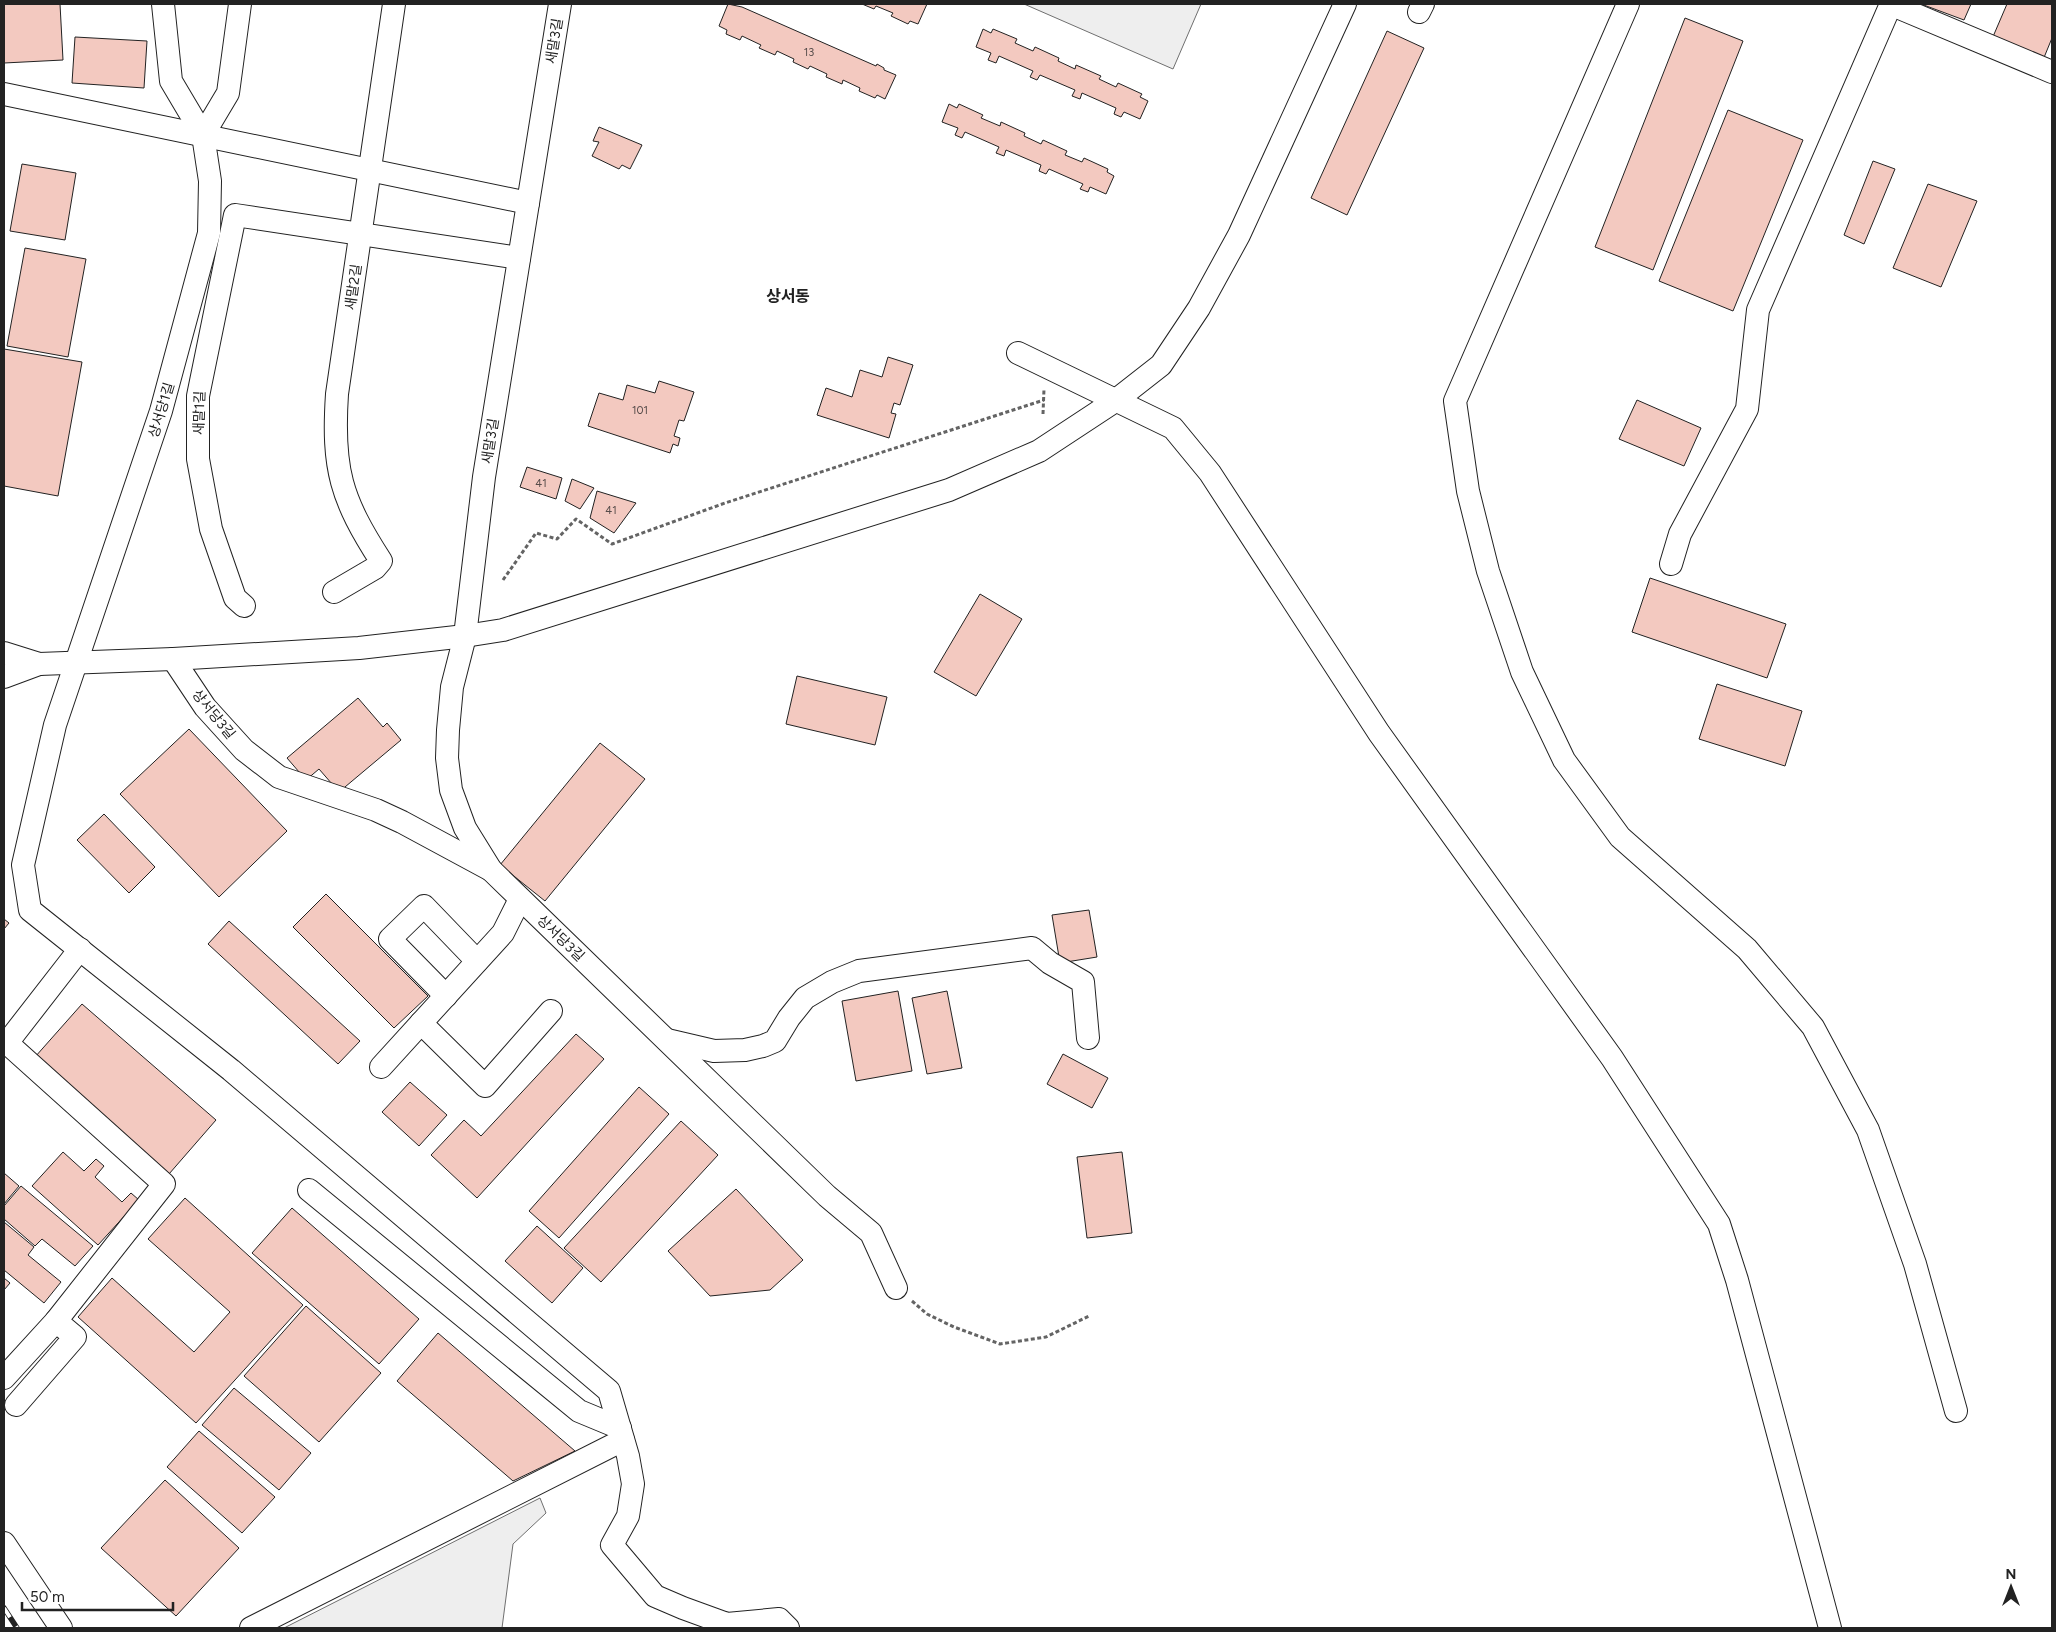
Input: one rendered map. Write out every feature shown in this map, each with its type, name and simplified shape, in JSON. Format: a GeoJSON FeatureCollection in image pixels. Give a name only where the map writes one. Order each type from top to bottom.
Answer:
{"type":"FeatureCollection","features":[{"type":"Feature","properties":{"kind":"street","name":"상서당1길"},"geometry":{"type":"LineString","coordinates":[[163,4],[171,81],[204,136],[210,181],[209,233],[162,411],[55,725],[23,865],[30,910],[231,1070],[608,1391],[622,1434],[634,1484],[628,1516],[612,1545],[655,1596],[728,1624],[779,1619],[788,1628]]}},
{"type":"Feature","properties":{"kind":"street"},"geometry":{"type":"LineString","coordinates":[[204,136],[228,93],[240,4]]}},
{"type":"Feature","properties":{"kind":"street","name":"새말2길"},"geometry":{"type":"LineString","coordinates":[[334,592],[375,568],[381,561],[350,509],[338,473],[335,431],[337,394],[394,4]]}},
{"type":"Feature","properties":{"kind":"street","name":"새말3길"},"geometry":{"type":"LineString","coordinates":[[491,870],[465,828],[450,790],[447,758],[452,687],[465,636],[484,478],[560,4]]}},
{"type":"Feature","properties":{"kind":"street"},"geometry":{"type":"LineString","coordinates":[[4,677],[39,664],[173,659],[359,648],[503,630],[949,490],[1039,451],[1115,401],[1161,365],[1200,308],[1239,235],[1345,4]]}},
{"type":"Feature","properties":{"kind":"street"},"geometry":{"type":"LineString","coordinates":[[1628,4],[1455,401],[1468,491],[1488,571],[1522,672],[1564,760],[1620,836],[1747,948],[1813,1027],[1868,1130],[1915,1264],[1956,1410]]}},
{"type":"Feature","properties":{"kind":"street"},"geometry":{"type":"LineString","coordinates":[[1671,564],[1680,534],[1747,409],[1758,310],[1891,4],[2052,72]]}},
{"type":"Feature","properties":{"kind":"street"},"geometry":{"type":"LineString","coordinates":[[4,94],[528,202]]}},
{"type":"Feature","properties":{"kind":"street","name":"새말1길"},"geometry":{"type":"LineString","coordinates":[[244,606],[235,598],[211,529],[198,459],[198,396],[235,215],[361,234]]}},
{"type":"Feature","properties":{"kind":"street"},"geometry":{"type":"LineString","coordinates":[[361,234],[519,258]]}},
{"type":"Feature","properties":{"kind":"street"},"geometry":{"type":"LineString","coordinates":[[1018,353],[1173,428],[1210,473],[1379,733],[1612,1058],[1719,1224],[1737,1280],[1830,1628]]}},
{"type":"Feature","properties":{"kind":"street"},"geometry":{"type":"LineString","coordinates":[[4,654],[39,664]]}},
{"type":"Feature","properties":{"kind":"street","name":"상서당3길"},"geometry":{"type":"LineString","coordinates":[[173,659],[205,707],[244,750],[279,777],[376,810],[491,870],[828,1196],[871,1233],[896,1288]]}},
{"type":"Feature","properties":{"kind":"street"},"geometry":{"type":"LineString","coordinates":[[381,1067],[503,933],[520,898]]}},
{"type":"Feature","properties":{"kind":"street"},"geometry":{"type":"LineString","coordinates":[[446,996],[390,939],[424,906],[477,961]]}},
{"type":"Feature","properties":{"kind":"street"},"geometry":{"type":"LineString","coordinates":[[666,1040],[714,1051],[744,1050],[763,1046],[776,1041],[789,1018],[805,998],[832,982],[859,971],[1032,948],[1050,963],[1083,982],[1088,1038]]}},
{"type":"Feature","properties":{"kind":"street"},"geometry":{"type":"LineString","coordinates":[[4,1378],[56,1321],[164,1184],[6,1045],[80,949]]}},
{"type":"Feature","properties":{"kind":"street"},"geometry":{"type":"LineString","coordinates":[[421,1023],[485,1086],[550,1011]]}},
{"type":"Feature","properties":{"kind":"street"},"geometry":{"type":"LineString","coordinates":[[309,1190],[579,1411],[622,1434]]}},
{"type":"Feature","properties":{"kind":"street"},"geometry":{"type":"LineString","coordinates":[[16,1406],[75,1337],[56,1321]]}},
{"type":"Feature","properties":{"kind":"street"},"geometry":{"type":"LineString","coordinates":[[251,1628],[622,1434]]}},
{"type":"Feature","properties":{"kind":"street"},"geometry":{"type":"LineString","coordinates":[[4,1543],[61,1628]]}},
{"type":"Feature","properties":{"kind":"path"},"geometry":{"type":"LineString","coordinates":[[1043,414],[1044,387]]}},
{"type":"Feature","properties":{"kind":"path"},"geometry":{"type":"LineString","coordinates":[[503,580],[536,533],[557,539],[576,519],[612,544],[725,503],[1044,400]]}},
{"type":"Feature","properties":{"kind":"path"},"geometry":{"type":"LineString","coordinates":[[896,1288],[927,1314],[954,1327],[1000,1344],[1046,1337],[1089,1316]]}},
{"type":"Feature","properties":{"kind":"shaded area"},"geometry":{"type":"Polygon","coordinates":[[[1024,4],[1201,4],[1173,69],[1024,4]]]}},
{"type":"Feature","properties":{"kind":"shaded area"},"geometry":{"type":"Polygon","coordinates":[[[540,1498],[546,1513],[513,1544],[502,1628],[284,1628],[540,1498]]]}},
{"type":"Feature","properties":{"kind":"building"},"geometry":{"type":"Polygon","coordinates":[[[4,4],[60,4],[63,60],[4,63],[4,4]]]}},
{"type":"Feature","properties":{"kind":"building"},"geometry":{"type":"Polygon","coordinates":[[[728,4],[742,7],[876,66],[877,64],[884,68],[884,70],[896,75],[885,99],[877,95],[875,98],[859,91],[860,88],[843,80],[842,84],[826,77],[827,74],[810,66],[808,69],[793,62],[794,59],[777,51],[775,55],[759,48],[761,45],[742,36],[740,40],[726,34],[727,30],[719,26],[728,4]]]}},
{"type":"Feature","properties":{"kind":"building"},"geometry":{"type":"Polygon","coordinates":[[[862,4],[927,4],[918,24],[910,21],[908,24],[891,16],[893,13],[876,6],[874,9],[862,4]]]}},
{"type":"Feature","properties":{"kind":"building"},"geometry":{"type":"Polygon","coordinates":[[[1921,4],[1971,4],[1964,20],[1921,4]]]}},
{"type":"Feature","properties":{"kind":"building"},"geometry":{"type":"Polygon","coordinates":[[[2007,4],[2052,4],[2052,38],[2043,60],[1992,39],[2007,4]]]}},
{"type":"Feature","properties":{"kind":"building"},"geometry":{"type":"Polygon","coordinates":[[[1685,18],[1743,41],[1653,270],[1595,247],[1685,18]]]}},
{"type":"Feature","properties":{"kind":"building"},"geometry":{"type":"Polygon","coordinates":[[[983,29],[991,33],[993,29],[1017,39],[1015,43],[1033,51],[1035,47],[1059,58],[1058,61],[1075,69],[1076,65],[1101,76],[1099,79],[1116,87],[1118,83],[1142,94],[1140,97],[1148,101],[1140,119],[1124,112],[1121,117],[1114,114],[1116,108],[1082,93],[1080,99],[1072,96],[1075,90],[1040,75],[1037,80],[1030,77],[1033,71],[999,56],[996,63],[988,60],[991,53],[976,47],[983,29]]]}},
{"type":"Feature","properties":{"kind":"building"},"geometry":{"type":"Polygon","coordinates":[[[1387,31],[1424,48],[1347,215],[1311,198],[1387,31]]]}},
{"type":"Feature","properties":{"kind":"building"},"geometry":{"type":"Polygon","coordinates":[[[75,37],[147,41],[144,88],[72,83],[75,37]]]}},
{"type":"Feature","properties":{"kind":"building"},"geometry":{"type":"Polygon","coordinates":[[[949,104],[957,108],[959,104],[983,115],[981,118],[1000,126],[1001,122],[1025,133],[1024,136],[1041,144],[1043,140],[1067,151],[1065,155],[1082,162],[1084,158],[1108,169],[1107,172],[1114,176],[1106,194],[1090,187],[1088,192],[1080,189],[1083,184],[1049,169],[1046,174],[1039,171],[1041,165],[1006,150],[1004,156],[996,153],[999,147],[965,132],[962,138],[955,135],[958,128],[942,122],[949,104]]]}},
{"type":"Feature","properties":{"kind":"building"},"geometry":{"type":"Polygon","coordinates":[[[1728,110],[1803,140],[1733,311],[1659,281],[1728,110]]]}},
{"type":"Feature","properties":{"kind":"building"},"geometry":{"type":"Polygon","coordinates":[[[599,127],[642,145],[630,169],[622,165],[619,169],[592,156],[599,142],[593,141],[599,127]]]}},
{"type":"Feature","properties":{"kind":"building"},"geometry":{"type":"Polygon","coordinates":[[[1873,161],[1895,169],[1864,244],[1844,235],[1873,161]]]}},
{"type":"Feature","properties":{"kind":"building"},"geometry":{"type":"Polygon","coordinates":[[[22,164],[76,173],[65,240],[10,231],[22,164]]]}},
{"type":"Feature","properties":{"kind":"building"},"geometry":{"type":"Polygon","coordinates":[[[1928,184],[1977,201],[1941,287],[1893,268],[1928,184]]]}},
{"type":"Feature","properties":{"kind":"building"},"geometry":{"type":"Polygon","coordinates":[[[25,248],[86,259],[68,357],[7,346],[25,248]]]}},
{"type":"Feature","properties":{"kind":"building"},"geometry":{"type":"Polygon","coordinates":[[[4,349],[82,362],[58,496],[4,486],[4,349]]]}},
{"type":"Feature","properties":{"kind":"building"},"geometry":{"type":"Polygon","coordinates":[[[888,357],[913,365],[900,405],[894,403],[891,413],[896,414],[889,438],[817,415],[826,388],[852,397],[860,370],[882,377],[888,357]]]}},
{"type":"Feature","properties":{"kind":"building"},"geometry":{"type":"Polygon","coordinates":[[[659,381],[694,392],[684,421],[679,420],[674,436],[680,438],[678,446],[673,444],[670,453],[588,426],[599,393],[623,400],[627,385],[655,393],[659,381]]]}},
{"type":"Feature","properties":{"kind":"building"},"geometry":{"type":"Polygon","coordinates":[[[1637,400],[1701,428],[1684,466],[1619,439],[1637,400]]]}},
{"type":"Feature","properties":{"kind":"building"},"geometry":{"type":"Polygon","coordinates":[[[527,467],[562,478],[556,499],[520,487],[527,467]]]}},
{"type":"Feature","properties":{"kind":"building"},"geometry":{"type":"Polygon","coordinates":[[[572,479],[594,488],[580,509],[565,501],[572,479]]]}},
{"type":"Feature","properties":{"kind":"building"},"geometry":{"type":"Polygon","coordinates":[[[597,491],[636,503],[614,533],[590,518],[597,491]]]}},
{"type":"Feature","properties":{"kind":"building"},"geometry":{"type":"Polygon","coordinates":[[[1650,578],[1786,624],[1767,678],[1632,632],[1650,578]]]}},
{"type":"Feature","properties":{"kind":"building"},"geometry":{"type":"Polygon","coordinates":[[[980,594],[1022,619],[976,696],[934,672],[980,594]]]}},
{"type":"Feature","properties":{"kind":"building"},"geometry":{"type":"Polygon","coordinates":[[[797,676],[887,697],[875,745],[786,724],[797,676]]]}},
{"type":"Feature","properties":{"kind":"building"},"geometry":{"type":"Polygon","coordinates":[[[1717,684],[1802,711],[1785,766],[1699,739],[1717,684]]]}},
{"type":"Feature","properties":{"kind":"building"},"geometry":{"type":"Polygon","coordinates":[[[358,698],[383,727],[387,723],[401,740],[339,792],[319,769],[306,780],[287,758],[358,698]]]}},
{"type":"Feature","properties":{"kind":"building"},"geometry":{"type":"Polygon","coordinates":[[[189,729],[287,831],[219,897],[120,794],[189,729]]]}},
{"type":"Feature","properties":{"kind":"building"},"geometry":{"type":"Polygon","coordinates":[[[600,743],[645,779],[545,901],[500,865],[600,743]]]}},
{"type":"Feature","properties":{"kind":"building"},"geometry":{"type":"Polygon","coordinates":[[[104,814],[155,867],[129,893],[77,840],[104,814]]]}},
{"type":"Feature","properties":{"kind":"building"},"geometry":{"type":"Polygon","coordinates":[[[326,894],[428,996],[394,1028],[293,927],[326,894]]]}},
{"type":"Feature","properties":{"kind":"building"},"geometry":{"type":"Polygon","coordinates":[[[1089,910],[1097,957],[1060,963],[1052,915],[1089,910]]]}},
{"type":"Feature","properties":{"kind":"building"},"geometry":{"type":"Polygon","coordinates":[[[4,919],[9,923],[4,929],[4,919]]]}},
{"type":"Feature","properties":{"kind":"building"},"geometry":{"type":"Polygon","coordinates":[[[229,921],[360,1041],[338,1064],[208,944],[229,921]]]}},
{"type":"Feature","properties":{"kind":"building"},"geometry":{"type":"Polygon","coordinates":[[[898,991],[912,1071],[856,1081],[842,1001],[898,991]]]}},
{"type":"Feature","properties":{"kind":"building"},"geometry":{"type":"Polygon","coordinates":[[[947,991],[962,1068],[927,1074],[912,998],[947,991]]]}},
{"type":"Feature","properties":{"kind":"building"},"geometry":{"type":"Polygon","coordinates":[[[82,1004],[216,1120],[169,1174],[35,1057],[82,1004]]]}},
{"type":"Feature","properties":{"kind":"building"},"geometry":{"type":"Polygon","coordinates":[[[576,1034],[604,1059],[477,1198],[431,1155],[464,1120],[481,1136],[576,1034]]]}},
{"type":"Feature","properties":{"kind":"building"},"geometry":{"type":"Polygon","coordinates":[[[1063,1054],[1108,1078],[1092,1108],[1047,1084],[1063,1054]]]}},
{"type":"Feature","properties":{"kind":"building"},"geometry":{"type":"Polygon","coordinates":[[[410,1082],[447,1115],[419,1146],[382,1112],[410,1082]]]}},
{"type":"Feature","properties":{"kind":"building"},"geometry":{"type":"Polygon","coordinates":[[[639,1087],[669,1114],[559,1238],[529,1211],[639,1087]]]}},
{"type":"Feature","properties":{"kind":"building"},"geometry":{"type":"Polygon","coordinates":[[[681,1121],[718,1155],[601,1282],[564,1248],[681,1121]]]}},
{"type":"Feature","properties":{"kind":"building"},"geometry":{"type":"Polygon","coordinates":[[[63,1152],[84,1171],[96,1159],[104,1166],[95,1177],[122,1202],[131,1193],[139,1200],[98,1245],[32,1186],[63,1152]]]}},
{"type":"Feature","properties":{"kind":"building"},"geometry":{"type":"Polygon","coordinates":[[[1122,1152],[1132,1233],[1087,1238],[1077,1157],[1122,1152]]]}},
{"type":"Feature","properties":{"kind":"building"},"geometry":{"type":"Polygon","coordinates":[[[4,1173],[19,1186],[4,1204],[4,1173]]]}},
{"type":"Feature","properties":{"kind":"building"},"geometry":{"type":"Polygon","coordinates":[[[21,1186],[93,1246],[75,1266],[42,1239],[35,1246],[4,1219],[4,1206],[21,1186]]]}},
{"type":"Feature","properties":{"kind":"building"},"geometry":{"type":"Polygon","coordinates":[[[736,1189],[803,1260],[770,1290],[710,1296],[668,1251],[736,1189]]]}},
{"type":"Feature","properties":{"kind":"building"},"geometry":{"type":"Polygon","coordinates":[[[185,1198],[303,1305],[196,1423],[78,1317],[112,1278],[194,1352],[230,1312],[148,1239],[185,1198]]]}},
{"type":"Feature","properties":{"kind":"building"},"geometry":{"type":"Polygon","coordinates":[[[292,1208],[419,1319],[379,1364],[252,1253],[292,1208]]]}},
{"type":"Feature","properties":{"kind":"building"},"geometry":{"type":"Polygon","coordinates":[[[4,1222],[34,1247],[28,1255],[61,1282],[44,1303],[4,1270],[4,1222]]]}},
{"type":"Feature","properties":{"kind":"building"},"geometry":{"type":"Polygon","coordinates":[[[537,1226],[583,1268],[552,1303],[505,1261],[537,1226]]]}},
{"type":"Feature","properties":{"kind":"building"},"geometry":{"type":"Polygon","coordinates":[[[4,1278],[10,1283],[4,1290],[4,1278]]]}},
{"type":"Feature","properties":{"kind":"building"},"geometry":{"type":"Polygon","coordinates":[[[306,1306],[381,1373],[319,1442],[244,1376],[306,1306]]]}},
{"type":"Feature","properties":{"kind":"building"},"geometry":{"type":"Polygon","coordinates":[[[438,1333],[575,1451],[513,1481],[397,1381],[438,1333]]]}},
{"type":"Feature","properties":{"kind":"building"},"geometry":{"type":"Polygon","coordinates":[[[234,1388],[311,1453],[279,1490],[202,1425],[234,1388]]]}},
{"type":"Feature","properties":{"kind":"building"},"geometry":{"type":"Polygon","coordinates":[[[199,1431],[275,1497],[242,1533],[167,1467],[199,1431]]]}},
{"type":"Feature","properties":{"kind":"building"},"geometry":{"type":"Polygon","coordinates":[[[165,1480],[239,1548],[176,1616],[101,1548],[165,1480]]]}},
{"type":"Feature","properties":{"kind":"railway"},"geometry":{"type":"LineString","coordinates":[[4,1608],[17,1628]]}},
{"type":"Feature","properties":{"kind":"district","name":"상서동"},"geometry":{"type":"Point","coordinates":[788,296]}}]}
